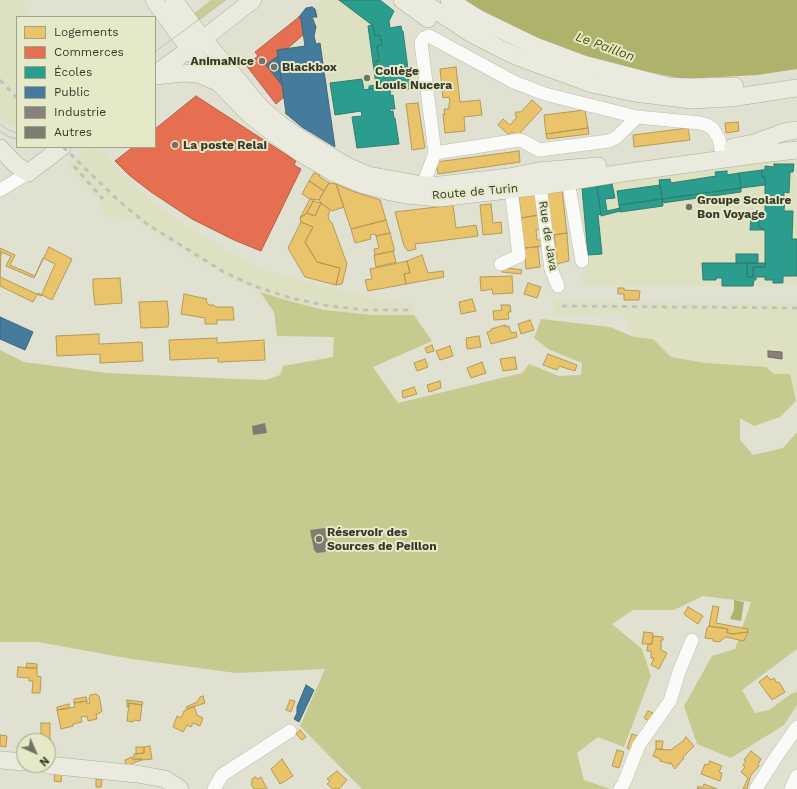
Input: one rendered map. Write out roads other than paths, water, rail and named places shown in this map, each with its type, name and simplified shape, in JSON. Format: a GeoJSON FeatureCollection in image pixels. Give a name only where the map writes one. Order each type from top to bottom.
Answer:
{"type":"FeatureCollection","features":[{"type":"Feature","properties":{"kind":"main road","name":"Route de Turin"},"geometry":{"type":"LineString","coordinates":[[154,0],[189,49],[218,82],[249,114],[274,134],[302,154],[334,173],[361,184],[406,195],[440,198],[511,188],[540,179],[611,164],[754,143],[784,132],[797,130]]}},
{"type":"Feature","properties":{"kind":"main road","name":"Route de Turin"},"geometry":{"type":"LineString","coordinates":[[174,0],[203,39],[261,108],[281,125],[305,141],[347,166],[368,175],[423,185],[440,185],[509,178],[568,181],[797,150]]}},
{"type":"Feature","properties":{"kind":"main road"},"geometry":{"type":"LineString","coordinates":[[156,74],[253,0]]}},
{"type":"Feature","properties":{"kind":"main road"},"geometry":{"type":"LineString","coordinates":[[402,0],[420,14],[465,42],[514,67],[548,80],[589,92],[635,100],[691,100],[731,98],[797,88]]}},
{"type":"Feature","properties":{"kind":"main road"},"geometry":{"type":"LineString","coordinates":[[420,0],[470,33],[518,57],[592,84],[635,93],[691,100]]}},
{"type":"Feature","properties":{"kind":"main road"},"geometry":{"type":"LineString","coordinates":[[434,0],[505,42],[561,64],[594,74],[646,84],[668,86],[732,86],[797,78]]}},
{"type":"Feature","properties":{"kind":"main road"},"geometry":{"type":"LineString","coordinates":[[449,0],[479,19],[535,46],[583,64],[668,86]]}},
{"type":"Feature","properties":{"kind":"main road"},"geometry":{"type":"LineString","coordinates":[[156,75],[183,73],[198,74],[218,82]]}},
{"type":"Feature","properties":{"kind":"main road"},"geometry":{"type":"LineString","coordinates":[[773,136],[779,144],[778,153]]}},
{"type":"Feature","properties":{"kind":"main road"},"geometry":{"type":"LineString","coordinates":[[0,148],[15,164],[28,173],[56,152]]}},
{"type":"Feature","properties":{"kind":"main road"},"geometry":{"type":"LineString","coordinates":[[0,760],[16,761]]}},
{"type":"Feature","properties":{"kind":"main road"},"geometry":{"type":"LineString","coordinates":[[56,766],[137,774],[165,779],[180,789]]}},
{"type":"Feature","properties":{"kind":"street"},"geometry":{"type":"LineString","coordinates":[[423,185],[435,152],[421,43],[424,38],[430,36],[514,82],[545,94],[637,117],[707,125],[713,129],[719,139],[721,149]]}},
{"type":"Feature","properties":{"kind":"street"},"geometry":{"type":"LineString","coordinates":[[435,152],[518,140],[523,141],[539,150],[609,141],[617,137],[637,117]]}},
{"type":"Feature","properties":{"kind":"street"},"geometry":{"type":"LineString","coordinates":[[0,190],[28,173]]}},
{"type":"Feature","properties":{"kind":"street","name":"Rue de Java"},"geometry":{"type":"LineString","coordinates":[[540,179],[551,269],[558,286]]}},
{"type":"Feature","properties":{"kind":"street"},"geometry":{"type":"LineString","coordinates":[[568,181],[582,260]]}},
{"type":"Feature","properties":{"kind":"street"},"geometry":{"type":"LineString","coordinates":[[501,264],[519,256],[511,188]]}},
{"type":"Feature","properties":{"kind":"street"},"geometry":{"type":"LineString","coordinates":[[620,789],[624,783],[639,745],[670,701],[679,672],[692,640]]}},
{"type":"Feature","properties":{"kind":"street"},"geometry":{"type":"LineString","coordinates":[[756,789],[797,727]]}},
{"type":"Feature","properties":{"kind":"street"},"geometry":{"type":"LineString","coordinates":[[214,789],[222,775],[290,731]]}},
{"type":"Feature","properties":{"kind":"street"},"geometry":{"type":"LineString","coordinates":[[791,789],[797,776]]}},
{"type":"Feature","properties":{"kind":"water","name":"Le Paillon"},"geometry":{"type":"Polygon","coordinates":[[[464,0],[797,0],[797,69],[757,75],[684,79],[608,64],[532,36],[464,0]]]}},
{"type":"Feature","properties":{"kind":"water"},"geometry":{"type":"Polygon","coordinates":[[[734,600],[744,602],[741,621],[730,619],[734,610],[734,600]]]}},
{"type":"Feature","properties":{"kind":"tram line"},"geometry":{"type":"LineString","coordinates":[[156,51],[225,0]]}},
{"type":"Feature","properties":{"kind":"tram line"},"geometry":{"type":"LineString","coordinates":[[0,124],[16,133]]}},
{"type":"Feature","properties":{"kind":"tram line"},"geometry":{"type":"LineString","coordinates":[[0,131],[7,136],[16,139]]}},
{"type":"Feature","properties":{"kind":"railway"},"geometry":{"type":"LineString","coordinates":[[0,80],[16,97]]}},
{"type":"Feature","properties":{"kind":"railway"},"geometry":{"type":"LineString","coordinates":[[64,148],[120,202],[147,224],[224,272],[254,286],[291,298],[329,306],[366,310],[413,310]]}},
{"type":"Feature","properties":{"kind":"railway"},"geometry":{"type":"LineString","coordinates":[[74,166],[103,199]]}},
{"type":"Feature","properties":{"kind":"railway"},"geometry":{"type":"LineString","coordinates":[[562,306],[797,308]]}},
{"type":"Feature","properties":{"kind":"place","name":"AnimaNice"},"geometry":{"type":"Point","coordinates":[262,61]}},
{"type":"Feature","properties":{"kind":"place","name":"Blackbox"},"geometry":{"type":"Point","coordinates":[274,67]}},
{"type":"Feature","properties":{"kind":"place","name":"Collège Louis Nucera"},"geometry":{"type":"Point","coordinates":[367,78]}},
{"type":"Feature","properties":{"kind":"place","name":"La poste Relai"},"geometry":{"type":"Point","coordinates":[175,145]}},
{"type":"Feature","properties":{"kind":"place","name":"Groupe Scolaire Bon Voyage"},"geometry":{"type":"Point","coordinates":[689,207]}},
{"type":"Feature","properties":{"kind":"place","name":"Réservoir des Sources de Peillon"},"geometry":{"type":"Point","coordinates":[319,539]}}]}
